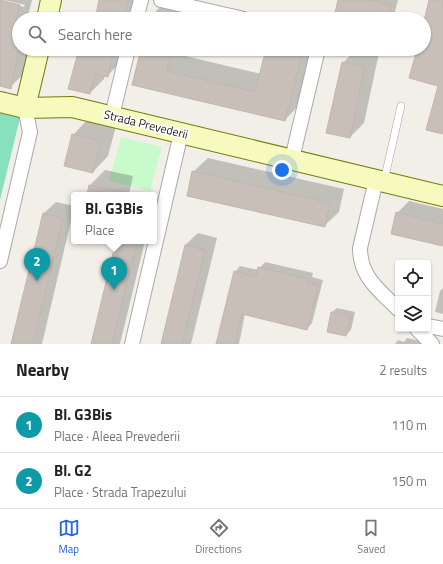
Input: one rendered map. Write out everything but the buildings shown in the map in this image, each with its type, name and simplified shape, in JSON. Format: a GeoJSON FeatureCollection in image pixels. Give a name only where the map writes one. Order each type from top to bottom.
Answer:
{"type":"FeatureCollection","features":[{"type":"Feature","properties":{"kind":"street"},"geometry":{"type":"LineString","coordinates":[[48,12],[51,0]]}},
{"type":"Feature","properties":{"kind":"street"},"geometry":{"type":"LineString","coordinates":[[137,12],[140,0]]}},
{"type":"Feature","properties":{"kind":"street"},"geometry":{"type":"LineString","coordinates":[[161,0],[213,12]]}},
{"type":"Feature","properties":{"kind":"street"},"geometry":{"type":"LineString","coordinates":[[0,261],[30,132],[25,108],[37,56]]}},
{"type":"Feature","properties":{"kind":"street"},"geometry":{"type":"LineString","coordinates":[[112,116],[126,56]]}},
{"type":"Feature","properties":{"kind":"street"},"geometry":{"type":"LineString","coordinates":[[292,159],[316,56]]}},
{"type":"Feature","properties":{"kind":"street","name":"Strada Prevederii"},"geometry":{"type":"LineString","coordinates":[[0,102],[25,108],[67,106],[443,196]]}},
{"type":"Feature","properties":{"kind":"street"},"geometry":{"type":"LineString","coordinates":[[157,236],[181,133]]}},
{"type":"Feature","properties":{"kind":"street"},"geometry":{"type":"LineString","coordinates":[[380,181],[360,248],[360,259],[362,267],[369,278],[395,306]]}},
{"type":"Feature","properties":{"kind":"street"},"geometry":{"type":"LineString","coordinates":[[132,344],[155,244]]}},
{"type":"Feature","properties":{"kind":"street"},"geometry":{"type":"LineString","coordinates":[[431,327],[443,329]]}},
{"type":"Feature","properties":{"kind":"street"},"geometry":{"type":"LineString","coordinates":[[420,332],[432,344]]}},
{"type":"Feature","properties":{"kind":"lane"},"geometry":{"type":"LineString","coordinates":[[380,181],[402,106]]}},
{"type":"Feature","properties":{"kind":"green space"},"geometry":{"type":"Polygon","coordinates":[[[0,113],[20,118],[0,200],[0,113]]]}},
{"type":"Feature","properties":{"kind":"green space"},"geometry":{"type":"Polygon","coordinates":[[[121,137],[162,147],[150,191],[109,181],[121,137]]]}},
{"type":"Feature","properties":{"kind":"place","name":"Bl. G2"},"geometry":{"type":"Point","coordinates":[37,281]}},
{"type":"Feature","properties":{"kind":"place","name":"Bl. G3Bis"},"geometry":{"type":"Point","coordinates":[114,290]}}]}
